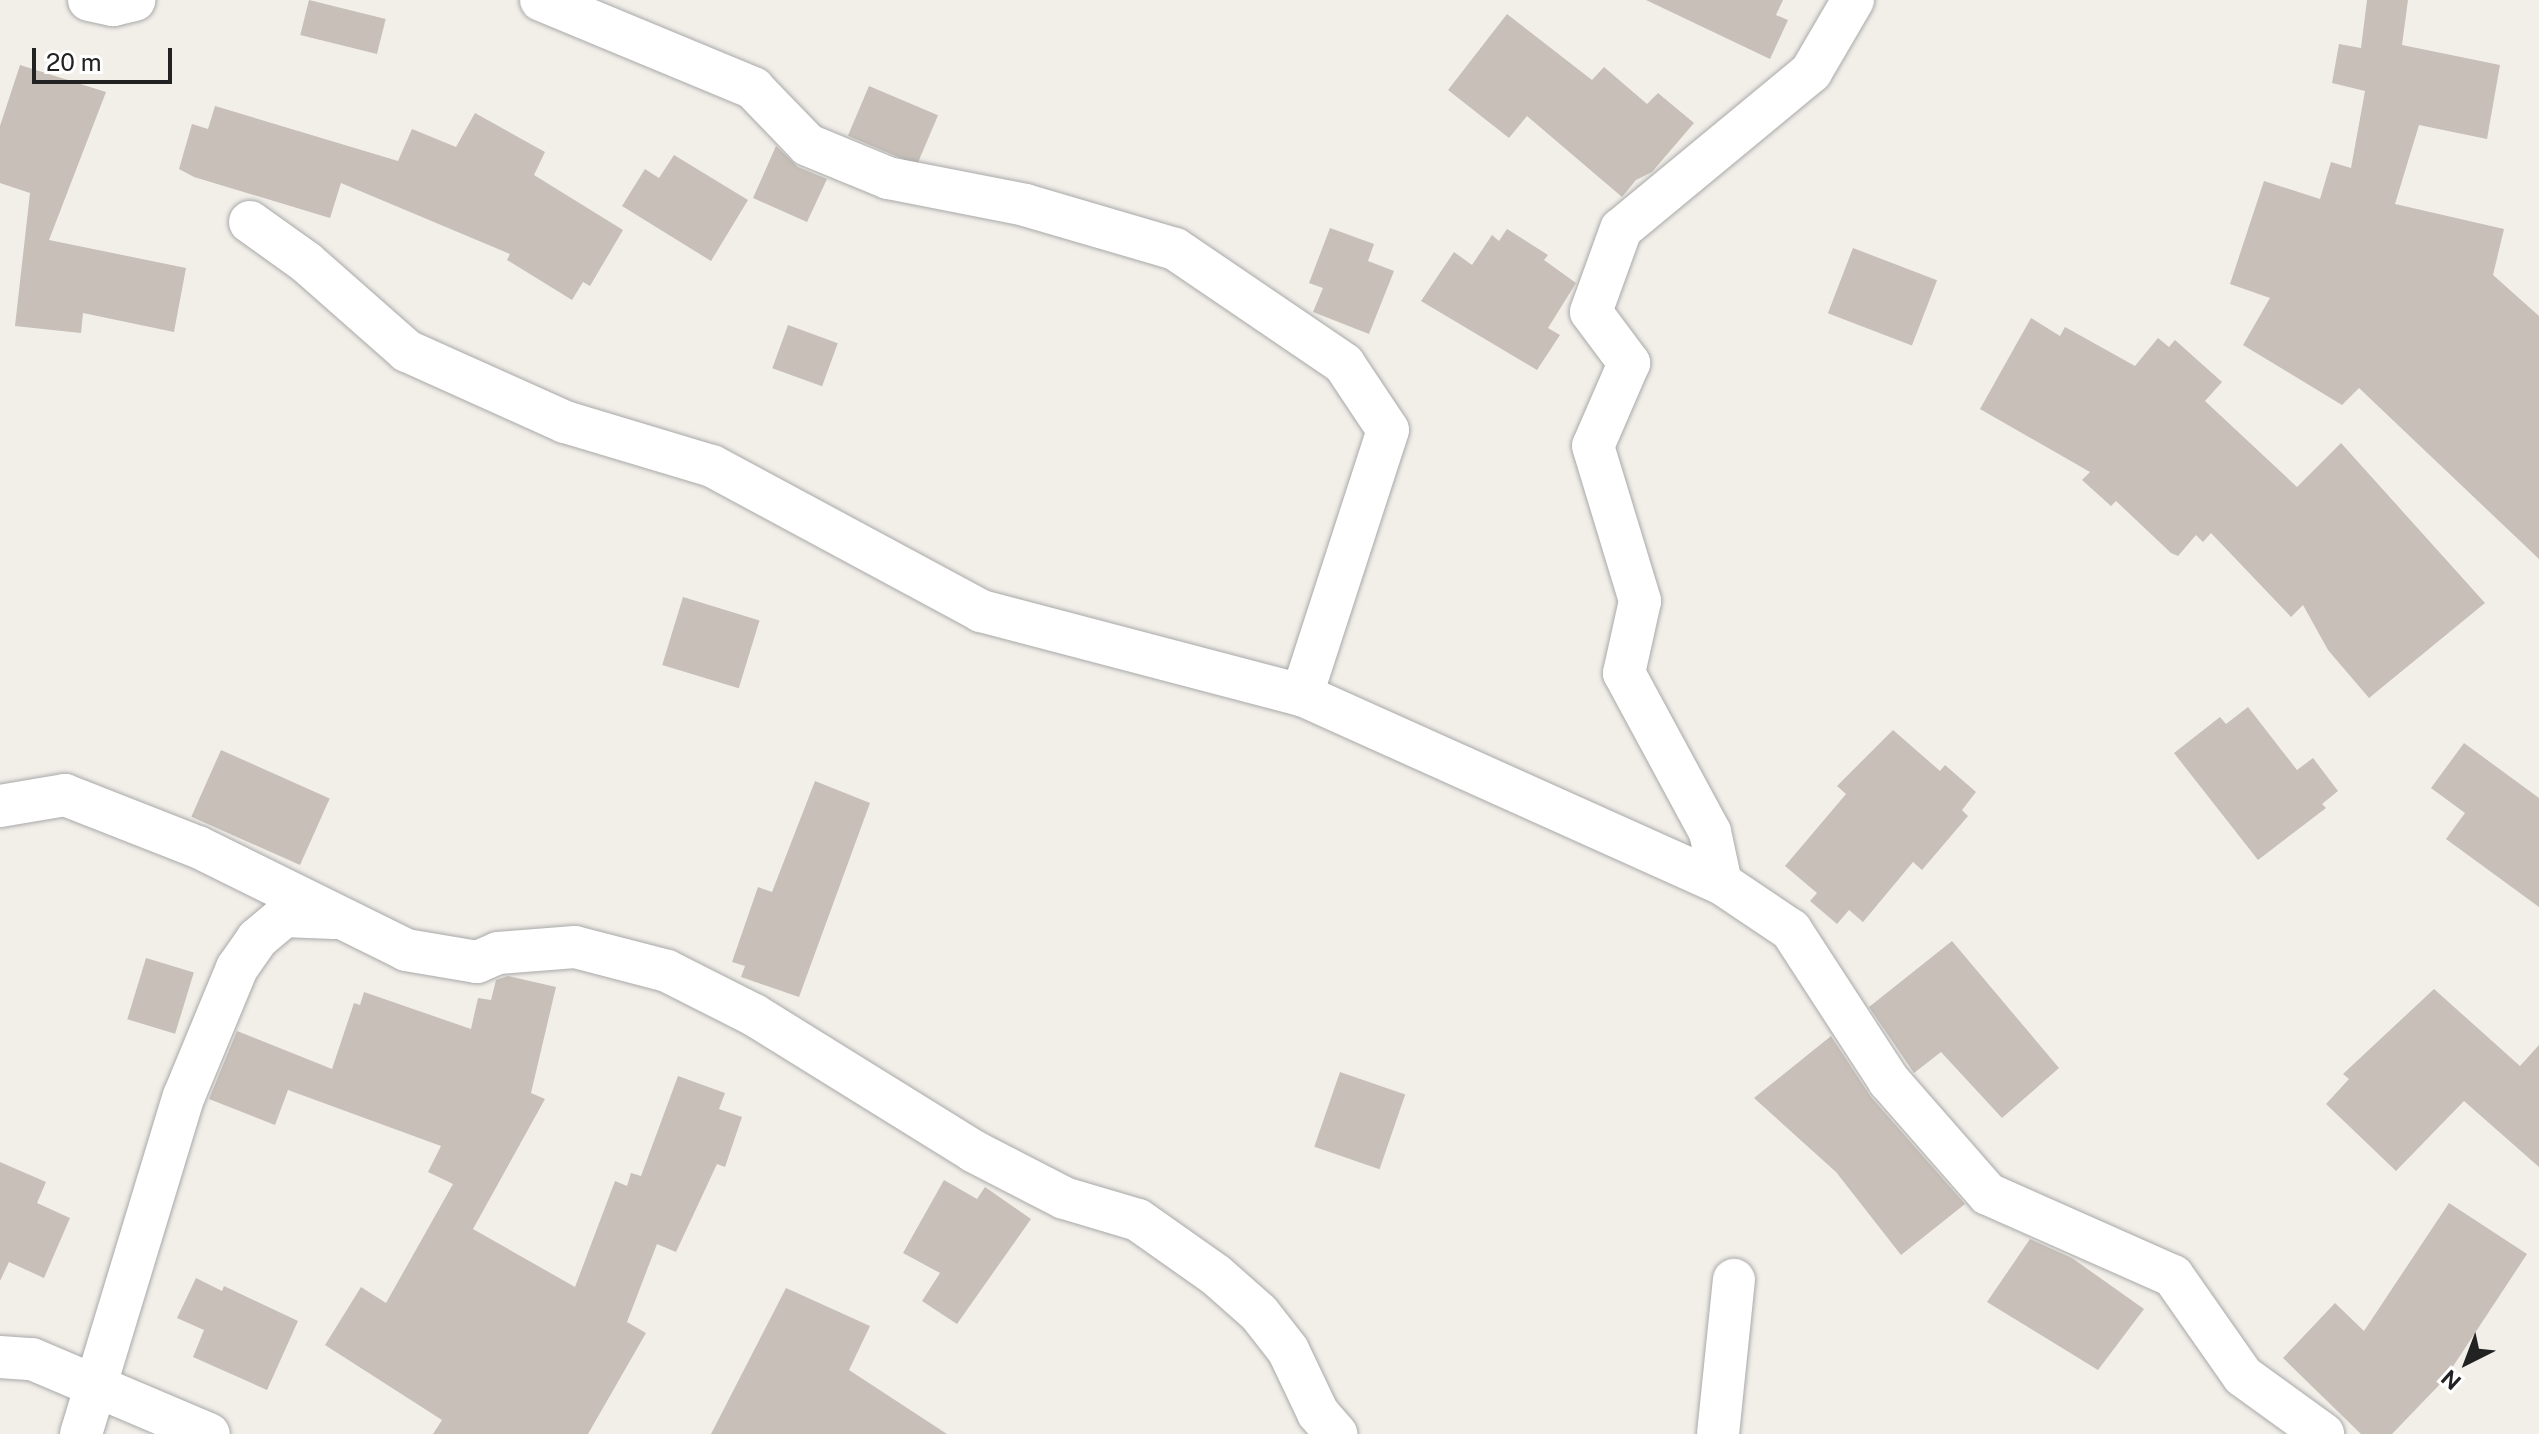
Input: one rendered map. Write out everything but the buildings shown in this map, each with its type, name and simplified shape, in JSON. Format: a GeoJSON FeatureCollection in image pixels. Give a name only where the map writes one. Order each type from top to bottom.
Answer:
{"type":"FeatureCollection","features":[{"type":"Feature","properties":{"kind":"street"},"geometry":{"type":"LineString","coordinates":[[89,0],[113,5],[134,0]]}},
{"type":"Feature","properties":{"kind":"street"},"geometry":{"type":"LineString","coordinates":[[541,0],[753,88],[808,145],[888,178],[1025,205],[1175,249],[1344,364],[1388,430],[1302,695]]}},
{"type":"Feature","properties":{"kind":"street"},"geometry":{"type":"LineString","coordinates":[[1721,883],[1710,832],[1624,673],[1640,601],[1593,446],[1629,363],[1591,312],[1621,229],[1811,72],[1853,0]]}},
{"type":"Feature","properties":{"kind":"street"},"geometry":{"type":"LineString","coordinates":[[250,222],[306,262],[407,351],[565,422],[712,466],[981,611],[1302,695],[1721,883],[1791,930],[1889,1081],[1988,1194],[2173,1276],[2243,1376],[2323,1434]]}},
{"type":"Feature","properties":{"kind":"street"},"geometry":{"type":"LineString","coordinates":[[0,806],[65,795],[198,847],[335,918],[406,950],[477,962],[498,953],[575,947],[667,971],[754,1015],[973,1151],[1064,1198],[1138,1220],[1216,1275],[1259,1313],[1288,1350],[1318,1413],[1336,1434]]}},
{"type":"Feature","properties":{"kind":"street"},"geometry":{"type":"LineString","coordinates":[[81,1434],[184,1096],[237,968],[257,939],[284,916],[335,918]]}},
{"type":"Feature","properties":{"kind":"street"},"geometry":{"type":"LineString","coordinates":[[1718,1434],[1734,1280]]}},
{"type":"Feature","properties":{"kind":"street"},"geometry":{"type":"LineString","coordinates":[[0,1357],[32,1359],[209,1434]]}}]}
